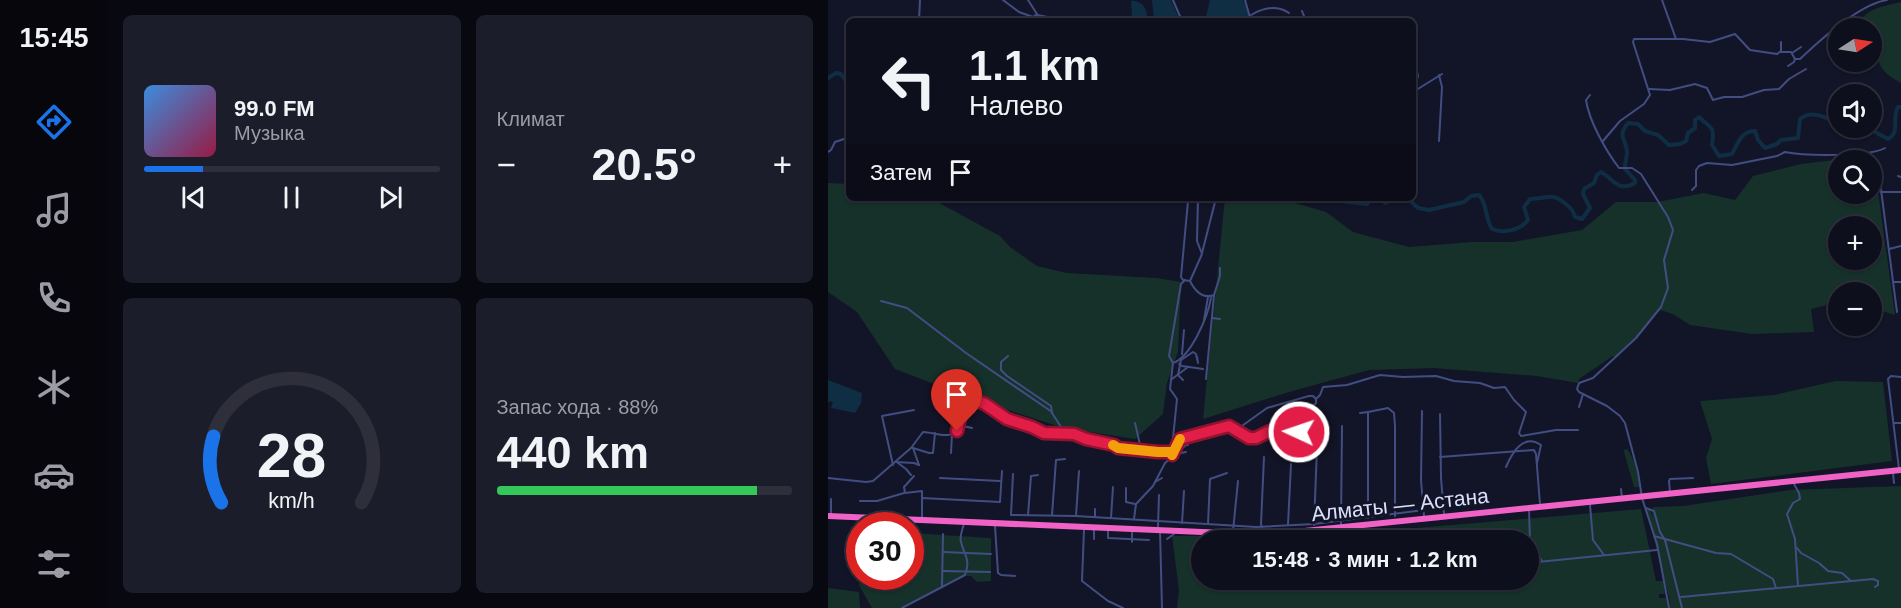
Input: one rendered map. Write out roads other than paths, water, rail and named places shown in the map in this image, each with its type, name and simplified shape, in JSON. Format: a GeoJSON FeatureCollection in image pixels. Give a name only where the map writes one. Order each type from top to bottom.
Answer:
{"type":"FeatureCollection","features":[{"type":"Feature","properties":{"kind":"highway","name":"Алматы — Астана"},"geometry":{"type":"LineString","coordinates":[[1298,530],[1341,528],[1370,519],[1406,517],[1424,519],[1670,493],[1760,487],[1793,481],[1898,470]]}},
{"type":"Feature","properties":{"kind":"highway","name":"Алматы — Астана"},"geometry":{"type":"LineString","coordinates":[[830,516],[846,518]]}},
{"type":"Feature","properties":{"kind":"highway","name":"Алматы — Астана"},"geometry":{"type":"LineString","coordinates":[[924,520],[1071,529],[1094,527],[1191,532]]}},
{"type":"Feature","properties":{"kind":"street"},"geometry":{"type":"LineString","coordinates":[[919,18],[920,0]]}},
{"type":"Feature","properties":{"kind":"street"},"geometry":{"type":"LineString","coordinates":[[1003,0],[1028,16],[1037,15],[1047,18]]}},
{"type":"Feature","properties":{"kind":"street"},"geometry":{"type":"LineString","coordinates":[[1028,0],[1037,15]]}},
{"type":"Feature","properties":{"kind":"street"},"geometry":{"type":"LineString","coordinates":[[1173,0],[1181,18]]}},
{"type":"Feature","properties":{"kind":"street"},"geometry":{"type":"LineString","coordinates":[[1245,0],[1251,15],[1273,8],[1289,13]]}},
{"type":"Feature","properties":{"kind":"street"},"geometry":{"type":"LineString","coordinates":[[1662,0],[1676,39]]}},
{"type":"Feature","properties":{"kind":"street"},"geometry":{"type":"LineString","coordinates":[[1788,66],[1826,38],[1829,32],[1869,6],[1887,0]]}},
{"type":"Feature","properties":{"kind":"street"},"geometry":{"type":"LineString","coordinates":[[1302,11],[1305,18]]}},
{"type":"Feature","properties":{"kind":"street"},"geometry":{"type":"LineString","coordinates":[[1603,141],[1620,121],[1647,101],[1651,93],[1633,42],[1634,39],[1710,42],[1735,34],[1751,50],[1778,54],[1792,53],[1801,47]]}},
{"type":"Feature","properties":{"kind":"street"},"geometry":{"type":"LineString","coordinates":[[1781,42],[1781,52]]}},
{"type":"Feature","properties":{"kind":"street"},"geometry":{"type":"LineString","coordinates":[[1792,53],[1795,59]]}},
{"type":"Feature","properties":{"kind":"street"},"geometry":{"type":"LineString","coordinates":[[1649,89],[1674,89],[1695,84],[1705,86],[1713,99],[1742,98],[1764,90],[1781,88],[1789,79],[1806,69]]}},
{"type":"Feature","properties":{"kind":"street"},"geometry":{"type":"LineString","coordinates":[[1416,90],[1440,75],[1442,87],[1439,140]]}},
{"type":"Feature","properties":{"kind":"street"},"geometry":{"type":"LineString","coordinates":[[1590,95],[1586,100],[1587,108],[1617,166],[1632,168],[1641,174],[1668,217],[1673,230],[1664,260],[1668,288],[1661,308],[1636,338],[1593,378],[1579,383],[1577,391],[1607,406],[1624,420],[1642,496],[1658,550],[1669,608]]}},
{"type":"Feature","properties":{"kind":"street"},"geometry":{"type":"LineString","coordinates":[[828,152],[835,142],[846,137]]}},
{"type":"Feature","properties":{"kind":"street"},"geometry":{"type":"LineString","coordinates":[[1879,150],[1885,148]]}},
{"type":"Feature","properties":{"kind":"street"},"geometry":{"type":"LineString","coordinates":[[1692,190],[1696,186],[1696,170],[1704,164],[1716,162],[1732,165],[1777,156],[1785,152],[1814,156],[1828,155]]}},
{"type":"Feature","properties":{"kind":"street"},"geometry":{"type":"LineString","coordinates":[[1882,192],[1901,192]]}},
{"type":"Feature","properties":{"kind":"street"},"geometry":{"type":"LineString","coordinates":[[1882,198],[1898,312]]}},
{"type":"Feature","properties":{"kind":"street"},"geometry":{"type":"LineString","coordinates":[[1188,201],[1181,277],[1190,281],[1200,294],[1209,297]]}},
{"type":"Feature","properties":{"kind":"street"},"geometry":{"type":"LineString","coordinates":[[1198,201],[1197,241],[1202,253]]}},
{"type":"Feature","properties":{"kind":"street"},"geometry":{"type":"LineString","coordinates":[[1190,281],[1202,253],[1215,202]]}},
{"type":"Feature","properties":{"kind":"street"},"geometry":{"type":"LineString","coordinates":[[1890,249],[1901,246]]}},
{"type":"Feature","properties":{"kind":"street"},"geometry":{"type":"LineString","coordinates":[[1173,454],[1170,447],[1177,399],[1170,389],[1176,363],[1198,336],[1209,297],[1220,276],[1220,268]]}},
{"type":"Feature","properties":{"kind":"street"},"geometry":{"type":"LineString","coordinates":[[1185,280],[1181,284],[1170,360],[1188,367],[1203,369]]}},
{"type":"Feature","properties":{"kind":"street"},"geometry":{"type":"LineString","coordinates":[[1893,282],[1901,282]]}},
{"type":"Feature","properties":{"kind":"street"},"geometry":{"type":"LineString","coordinates":[[1206,379],[1212,318],[1209,297]]}},
{"type":"Feature","properties":{"kind":"street"},"geometry":{"type":"LineString","coordinates":[[881,301],[907,308],[966,353],[1052,412]]}},
{"type":"Feature","properties":{"kind":"street"},"geometry":{"type":"LineString","coordinates":[[1212,318],[1220,319]]}},
{"type":"Feature","properties":{"kind":"street"},"geometry":{"type":"LineString","coordinates":[[1181,358],[1184,330]]}},
{"type":"Feature","properties":{"kind":"street"},"geometry":{"type":"LineString","coordinates":[[1181,358],[1193,352],[1197,357]]}},
{"type":"Feature","properties":{"kind":"street"},"geometry":{"type":"LineString","coordinates":[[1008,356],[1000,362],[1001,370],[1051,406],[1052,412],[1065,433]]}},
{"type":"Feature","properties":{"kind":"street"},"geometry":{"type":"LineString","coordinates":[[1176,363],[1178,375],[1183,380]]}},
{"type":"Feature","properties":{"kind":"street"},"geometry":{"type":"LineString","coordinates":[[1172,379],[1188,367]]}},
{"type":"Feature","properties":{"kind":"street"},"geometry":{"type":"LineString","coordinates":[[1234,428],[1242,436],[1249,438],[1256,438],[1270,431],[1297,434],[1316,404],[1316,399],[1324,386],[1347,385],[1380,375],[1436,376],[1461,382],[1480,383],[1494,388],[1505,387],[1526,412],[1520,435],[1556,430],[1578,430]]}},
{"type":"Feature","properties":{"kind":"street"},"geometry":{"type":"LineString","coordinates":[[1894,483],[1899,459],[1888,379],[1891,376],[1901,377]]}},
{"type":"Feature","properties":{"kind":"street"},"geometry":{"type":"LineString","coordinates":[[1579,406],[1583,394]]}},
{"type":"Feature","properties":{"kind":"street"},"geometry":{"type":"LineString","coordinates":[[1132,541],[1136,504],[1155,482],[1180,439],[1229,426],[1239,428],[1273,405],[1304,396],[1312,396],[1316,399]]}},
{"type":"Feature","properties":{"kind":"street"},"geometry":{"type":"LineString","coordinates":[[951,453],[954,433],[958,428],[965,400],[974,399],[991,407],[1007,419],[1044,433],[1065,433],[1118,448],[1173,454],[1186,452]]}},
{"type":"Feature","properties":{"kind":"street"},"geometry":{"type":"LineString","coordinates":[[963,406],[969,406],[972,410]]}},
{"type":"Feature","properties":{"kind":"street"},"geometry":{"type":"LineString","coordinates":[[1360,413],[1388,408],[1394,413],[1394,519]]}},
{"type":"Feature","properties":{"kind":"street"},"geometry":{"type":"LineString","coordinates":[[905,493],[904,485],[913,476],[896,463],[882,416],[914,410]]}},
{"type":"Feature","properties":{"kind":"street"},"geometry":{"type":"LineString","coordinates":[[1422,411],[1424,519]]}},
{"type":"Feature","properties":{"kind":"street"},"geometry":{"type":"LineString","coordinates":[[1013,474],[1011,515],[1076,516],[1261,526],[1288,525],[1315,528],[1341,520],[1370,519],[1368,412]]}},
{"type":"Feature","properties":{"kind":"street"},"geometry":{"type":"LineString","coordinates":[[1440,414],[1440,457],[1445,517]]}},
{"type":"Feature","properties":{"kind":"street"},"geometry":{"type":"LineString","coordinates":[[1307,415],[1322,430]]}},
{"type":"Feature","properties":{"kind":"street"},"geometry":{"type":"LineString","coordinates":[[1135,423],[1141,449]]}},
{"type":"Feature","properties":{"kind":"street"},"geometry":{"type":"LineString","coordinates":[[1894,423],[1901,423]]}},
{"type":"Feature","properties":{"kind":"street"},"geometry":{"type":"LineString","coordinates":[[1314,424],[1316,434],[1315,528]]}},
{"type":"Feature","properties":{"kind":"street"},"geometry":{"type":"LineString","coordinates":[[1316,434],[1328,424]]}},
{"type":"Feature","properties":{"kind":"street"},"geometry":{"type":"LineString","coordinates":[[828,478],[870,482],[879,477],[913,447],[923,432],[946,436],[963,426],[972,428]]}},
{"type":"Feature","properties":{"kind":"street"},"geometry":{"type":"LineString","coordinates":[[1341,528],[1342,426]]}},
{"type":"Feature","properties":{"kind":"street"},"geometry":{"type":"LineString","coordinates":[[913,447],[933,453],[935,433]]}},
{"type":"Feature","properties":{"kind":"street"},"geometry":{"type":"LineString","coordinates":[[1535,434],[1535,442]]}},
{"type":"Feature","properties":{"kind":"street"},"geometry":{"type":"LineString","coordinates":[[1506,467],[1522,443],[1540,443],[1537,464]]}},
{"type":"Feature","properties":{"kind":"street"},"geometry":{"type":"LineString","coordinates":[[1173,454],[1187,445],[1176,446]]}},
{"type":"Feature","properties":{"kind":"street"},"geometry":{"type":"LineString","coordinates":[[896,463],[919,465],[913,447]]}},
{"type":"Feature","properties":{"kind":"street"},"geometry":{"type":"LineString","coordinates":[[1440,457],[1534,450],[1541,507]]}},
{"type":"Feature","properties":{"kind":"street"},"geometry":{"type":"LineString","coordinates":[[1262,530],[1264,457]]}},
{"type":"Feature","properties":{"kind":"street"},"geometry":{"type":"LineString","coordinates":[[1052,516],[1056,460],[1065,459]]}},
{"type":"Feature","properties":{"kind":"street"},"geometry":{"type":"LineString","coordinates":[[1288,525],[1291,464]]}},
{"type":"Feature","properties":{"kind":"street"},"geometry":{"type":"LineString","coordinates":[[922,498],[999,502],[1001,501],[1002,471]]}},
{"type":"Feature","properties":{"kind":"street"},"geometry":{"type":"LineString","coordinates":[[1076,516],[1079,471]]}},
{"type":"Feature","properties":{"kind":"street"},"geometry":{"type":"LineString","coordinates":[[1208,524],[1210,479],[1227,473]]}},
{"type":"Feature","properties":{"kind":"street"},"geometry":{"type":"LineString","coordinates":[[1028,515],[1031,476],[1038,475]]}},
{"type":"Feature","properties":{"kind":"street"},"geometry":{"type":"LineString","coordinates":[[940,478],[1001,481]]}},
{"type":"Feature","properties":{"kind":"street"},"geometry":{"type":"LineString","coordinates":[[1155,482],[1161,478]]}},
{"type":"Feature","properties":{"kind":"street"},"geometry":{"type":"LineString","coordinates":[[1670,493],[1668,478],[1693,478]]}},
{"type":"Feature","properties":{"kind":"street"},"geometry":{"type":"LineString","coordinates":[[1233,530],[1238,481]]}},
{"type":"Feature","properties":{"kind":"street"},"geometry":{"type":"LineString","coordinates":[[1793,481],[1800,499],[1791,505],[1787,514],[1796,546],[1798,586]]}},
{"type":"Feature","properties":{"kind":"street"},"geometry":{"type":"LineString","coordinates":[[1111,519],[1113,488]]}},
{"type":"Feature","properties":{"kind":"street"},"geometry":{"type":"LineString","coordinates":[[1126,488],[1126,502],[1136,504]]}},
{"type":"Feature","properties":{"kind":"street"},"geometry":{"type":"LineString","coordinates":[[1621,489],[1622,498]]}},
{"type":"Feature","properties":{"kind":"street"},"geometry":{"type":"LineString","coordinates":[[860,501],[877,501],[922,490],[922,512]]}},
{"type":"Feature","properties":{"kind":"street"},"geometry":{"type":"LineString","coordinates":[[1182,523],[1184,491]]}},
{"type":"Feature","properties":{"kind":"street"},"geometry":{"type":"LineString","coordinates":[[1159,495],[1162,608]]}},
{"type":"Feature","properties":{"kind":"street"},"geometry":{"type":"LineString","coordinates":[[830,516],[831,499]]}},
{"type":"Feature","properties":{"kind":"street"},"geometry":{"type":"LineString","coordinates":[[1590,502],[1592,536],[1604,555]]}},
{"type":"Feature","properties":{"kind":"street"},"geometry":{"type":"LineString","coordinates":[[1529,508],[1530,543],[1542,561]]}},
{"type":"Feature","properties":{"kind":"street"},"geometry":{"type":"LineString","coordinates":[[1646,508],[1654,511],[1660,532],[1665,540],[1682,608]]}},
{"type":"Feature","properties":{"kind":"street"},"geometry":{"type":"LineString","coordinates":[[1095,509],[1095,517]]}},
{"type":"Feature","properties":{"kind":"street"},"geometry":{"type":"LineString","coordinates":[[1406,517],[1424,510]]}},
{"type":"Feature","properties":{"kind":"street"},"geometry":{"type":"LineString","coordinates":[[902,608],[962,578],[967,571],[966,553],[960,539],[964,522]]}},
{"type":"Feature","properties":{"kind":"street"},"geometry":{"type":"LineString","coordinates":[[995,523],[998,573],[1015,576]]}},
{"type":"Feature","properties":{"kind":"street"},"geometry":{"type":"LineString","coordinates":[[1084,527],[1082,581],[1108,601],[1123,608]]}},
{"type":"Feature","properties":{"kind":"street"},"geometry":{"type":"LineString","coordinates":[[1094,527],[1094,540]]}},
{"type":"Feature","properties":{"kind":"street"},"geometry":{"type":"LineString","coordinates":[[1108,528],[1108,538],[1132,541],[1149,540]]}},
{"type":"Feature","properties":{"kind":"street"},"geometry":{"type":"LineString","coordinates":[[1167,539],[1176,531]]}},
{"type":"Feature","properties":{"kind":"street"},"geometry":{"type":"LineString","coordinates":[[942,587],[943,534]]}},
{"type":"Feature","properties":{"kind":"street"},"geometry":{"type":"LineString","coordinates":[[1654,536],[1716,553],[1731,554],[1773,579],[1776,588]]}},
{"type":"Feature","properties":{"kind":"street"},"geometry":{"type":"LineString","coordinates":[[1796,546],[1801,553],[1828,571],[1842,573],[1851,580]]}},
{"type":"Feature","properties":{"kind":"street"},"geometry":{"type":"LineString","coordinates":[[1539,561],[1658,550]]}},
{"type":"Feature","properties":{"kind":"street"},"geometry":{"type":"LineString","coordinates":[[943,552],[991,554]]}},
{"type":"Feature","properties":{"kind":"street"},"geometry":{"type":"LineString","coordinates":[[1634,552],[1635,557]]}},
{"type":"Feature","properties":{"kind":"street"},"geometry":{"type":"LineString","coordinates":[[943,571],[990,572]]}},
{"type":"Feature","properties":{"kind":"street"},"geometry":{"type":"LineString","coordinates":[[1680,597],[1851,580],[1876,579],[1878,583],[1875,587]]}},
{"type":"Feature","properties":{"kind":"water"},"geometry":{"type":"Polygon","coordinates":[[[1152,0],[1171,0],[1179,18],[1154,18],[1152,0]]]}},
{"type":"Feature","properties":{"kind":"water"},"geometry":{"type":"Polygon","coordinates":[[[1210,0],[1243,0],[1249,18],[1206,18],[1210,0]]]}},
{"type":"Feature","properties":{"kind":"water"},"geometry":{"type":"Polygon","coordinates":[[[1131,1],[1135,1],[1142,4],[1148,18],[1128,18],[1132,15],[1131,1]]]}},
{"type":"Feature","properties":{"kind":"water"},"geometry":{"type":"Polygon","coordinates":[[[828,380],[862,393],[861,403],[855,413],[831,408],[833,402],[828,403],[828,380]]]}},
{"type":"Feature","properties":{"kind":"waterway"},"geometry":{"type":"LineString","coordinates":[[828,78],[836,73],[841,74],[846,81]]}},
{"type":"Feature","properties":{"kind":"waterway"},"geometry":{"type":"LineString","coordinates":[[1882,136],[1888,139],[1894,133],[1896,112],[1898,107],[1901,107]]}},
{"type":"Feature","properties":{"kind":"waterway"},"geometry":{"type":"LineString","coordinates":[[1625,167],[1627,148],[1622,135],[1628,123],[1638,124],[1645,131],[1658,135],[1669,145],[1686,141],[1688,133],[1695,128],[1695,120],[1699,117],[1711,128],[1712,145],[1719,156],[1732,154],[1740,138],[1746,133],[1755,131],[1758,140],[1765,148],[1781,140],[1798,138],[1800,119],[1805,116],[1820,115],[1828,118]]}},
{"type":"Feature","properties":{"kind":"waterway"},"geometry":{"type":"LineString","coordinates":[[1410,201],[1418,208],[1429,210],[1464,202],[1471,196],[1479,195],[1492,229],[1506,231],[1516,229],[1528,220],[1524,207],[1530,199],[1557,198],[1570,208],[1575,217],[1582,219],[1590,208],[1583,194],[1584,189],[1594,183],[1601,172],[1619,185],[1629,186],[1635,183],[1625,169]]}},
{"type":"Feature","properties":{"kind":"waterway"},"geometry":{"type":"LineString","coordinates":[[1341,201],[1367,204],[1367,201]]}},
{"type":"Feature","properties":{"kind":"waterway"},"geometry":{"type":"LineString","coordinates":[[1384,201],[1385,203],[1390,201]]}}]}
